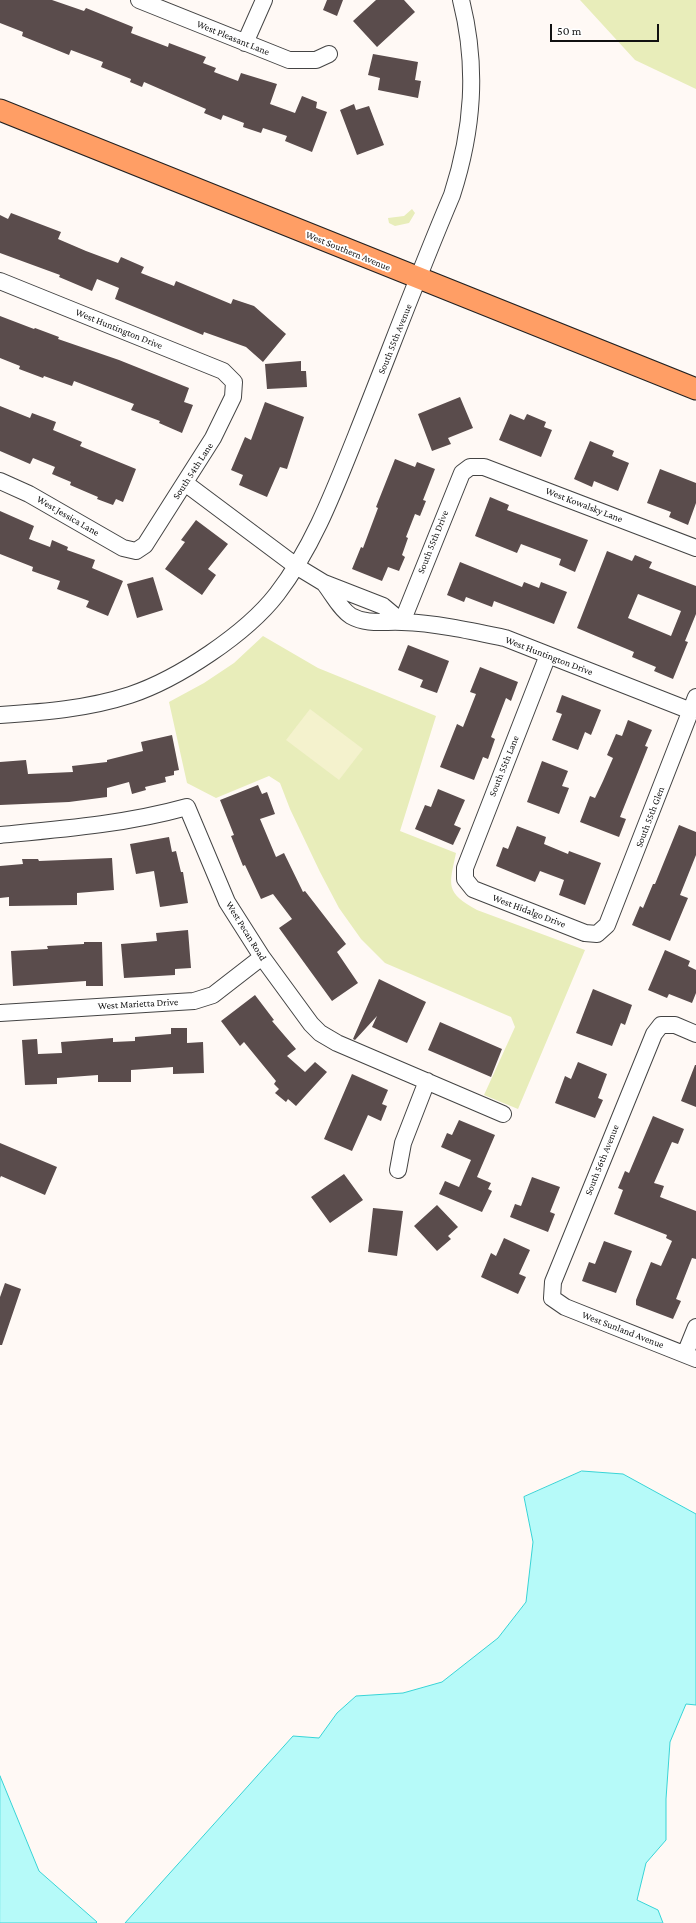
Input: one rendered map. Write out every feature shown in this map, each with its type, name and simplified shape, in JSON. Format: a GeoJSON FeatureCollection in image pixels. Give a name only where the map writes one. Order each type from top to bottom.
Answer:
{"type":"FeatureCollection","features":[{"type":"Feature","properties":{"kind":"main road","name":"West Southern Avenue"},"geometry":{"type":"LineString","coordinates":[[0,110],[418,279],[696,389]]}},
{"type":"Feature","properties":{"kind":"street","name":"West Pleasant Lane"},"geometry":{"type":"LineString","coordinates":[[139,0],[289,60],[316,60],[329,54]]}},
{"type":"Feature","properties":{"kind":"street"},"geometry":{"type":"LineString","coordinates":[[245,43],[264,0]]}},
{"type":"Feature","properties":{"kind":"street","name":"South 55th Avenue"},"geometry":{"type":"LineString","coordinates":[[0,715],[99,705],[132,695],[170,676],[225,644],[276,595],[296,566],[325,509],[452,195],[468,137],[472,69],[466,21],[461,0]]}},
{"type":"Feature","properties":{"kind":"street","name":"West Huntington Drive"},"geometry":{"type":"LineString","coordinates":[[0,281],[223,371],[234,382]]}},
{"type":"Feature","properties":{"kind":"street","name":"South 54th Lane"},"geometry":{"type":"LineString","coordinates":[[136,551],[145,545],[213,438],[232,397],[234,382]]}},
{"type":"Feature","properties":{"kind":"street","name":"West Kowalsky Lane"},"geometry":{"type":"LineString","coordinates":[[470,467],[484,467],[696,548]]}},
{"type":"Feature","properties":{"kind":"street","name":"South 55th Drive"},"geometry":{"type":"LineString","coordinates":[[402,622],[462,473],[470,467]]}},
{"type":"Feature","properties":{"kind":"street","name":"West Jessica Lane"},"geometry":{"type":"LineString","coordinates":[[0,481],[29,494],[123,548],[136,551]]}},
{"type":"Feature","properties":{"kind":"street","name":"West Huntington Drive"},"geometry":{"type":"LineString","coordinates":[[185,483],[296,566],[324,583],[383,606],[402,622]]}},
{"type":"Feature","properties":{"kind":"street","name":"West Huntington Drive"},"geometry":{"type":"LineString","coordinates":[[324,583],[350,616],[361,620],[384,623],[402,622],[473,631],[498,636],[548,655],[693,704]]}},
{"type":"Feature","properties":{"kind":"street"},"geometry":{"type":"LineString","coordinates":[[361,620],[369,600]]}},
{"type":"Feature","properties":{"kind":"street","name":"South 55th Lane"},"geometry":{"type":"LineString","coordinates":[[465,879],[464,868],[548,655]]}},
{"type":"Feature","properties":{"kind":"street","name":"South 55th Glen"},"geometry":{"type":"LineString","coordinates":[[597,934],[607,924],[693,704]]}},
{"type":"Feature","properties":{"kind":"street","name":"West Pecan Road"},"geometry":{"type":"LineString","coordinates":[[0,835],[83,827],[161,814],[187,807],[227,902],[262,957],[320,1034],[337,1044],[503,1114]]}},
{"type":"Feature","properties":{"kind":"street","name":"West Hidalgo Drive"},"geometry":{"type":"LineString","coordinates":[[465,879],[473,889],[586,933],[597,934]]}},
{"type":"Feature","properties":{"kind":"street","name":"West Marietta Drive"},"geometry":{"type":"LineString","coordinates":[[0,1013],[194,1001],[213,995],[262,957]]}},
{"type":"Feature","properties":{"kind":"street","name":"South 56th Avenue"},"geometry":{"type":"LineString","coordinates":[[552,1298],[553,1282],[654,1034],[661,1025],[675,1025],[696,1034]]}},
{"type":"Feature","properties":{"kind":"street"},"geometry":{"type":"LineString","coordinates":[[398,1170],[403,1143],[427,1081]]}},
{"type":"Feature","properties":{"kind":"street","name":"West Sunland Avenue"},"geometry":{"type":"LineString","coordinates":[[552,1298],[565,1307],[690,1357]]}},
{"type":"Feature","properties":{"kind":"street"},"geometry":{"type":"LineString","coordinates":[[690,1357],[696,1327]]}},
{"type":"Feature","properties":{"kind":"green space"},"geometry":{"type":"Polygon","coordinates":[[[580,0],[696,0],[696,89],[635,60],[580,0]]]}},
{"type":"Feature","properties":{"kind":"green space"},"geometry":{"type":"Polygon","coordinates":[[[412,209],[415,213],[409,223],[395,226],[389,223],[388,218],[404,216],[412,209]]]}},
{"type":"Feature","properties":{"kind":"green space"},"geometry":{"type":"Polygon","coordinates":[[[263,636],[318,668],[436,716],[400,831],[456,853],[451,881],[452,887],[454,893],[467,904],[477,910],[585,950],[518,1109],[484,1095],[515,1027],[511,1017],[385,963],[361,939],[339,908],[320,872],[290,809],[280,783],[269,776],[216,798],[187,783],[169,702],[204,683],[234,663],[263,636]]]}},
{"type":"Feature","properties":{"kind":"shaded area"},"geometry":{"type":"Polygon","coordinates":[[[310,709],[363,749],[339,780],[286,740],[310,709]]]}},
{"type":"Feature","properties":{"kind":"water"},"geometry":{"type":"Polygon","coordinates":[[[582,1471],[623,1474],[696,1514],[696,1705],[686,1704],[670,1742],[666,1799],[666,1840],[646,1863],[637,1900],[658,1910],[663,1923],[125,1923],[293,1736],[319,1738],[337,1713],[356,1696],[403,1693],[442,1682],[498,1638],[526,1602],[533,1542],[524,1497],[582,1471]]]}},
{"type":"Feature","properties":{"kind":"water"},"geometry":{"type":"Polygon","coordinates":[[[0,1776],[39,1871],[97,1922],[96,1923],[0,1923],[0,1776]]]}},
{"type":"Feature","properties":{"kind":"building"},"geometry":{"type":"Polygon","coordinates":[[[0,0],[52,0],[84,11],[86,8],[133,27],[131,33],[168,47],[169,43],[206,57],[203,63],[216,68],[214,72],[238,81],[241,73],[277,84],[270,104],[295,113],[302,96],[317,102],[316,108],[327,112],[312,152],[285,141],[287,136],[263,128],[261,133],[243,127],[244,123],[223,115],[221,120],[204,113],[206,109],[144,82],[142,87],[130,82],[131,79],[101,67],[103,62],[71,50],[69,55],[22,36],[23,32],[0,23],[0,0]]]}},
{"type":"Feature","properties":{"kind":"building"},"geometry":{"type":"Polygon","coordinates":[[[327,0],[343,0],[337,16],[323,10],[327,0]]]}},
{"type":"Feature","properties":{"kind":"building"},"geometry":{"type":"Polygon","coordinates":[[[376,0],[404,0],[415,12],[377,47],[353,21],[376,0]]]}},
{"type":"Feature","properties":{"kind":"building"},"geometry":{"type":"Polygon","coordinates":[[[373,54],[418,62],[415,80],[421,81],[418,98],[378,90],[380,78],[368,75],[373,54]]]}},
{"type":"Feature","properties":{"kind":"building"},"geometry":{"type":"Polygon","coordinates":[[[354,104],[356,110],[369,106],[384,145],[357,155],[340,110],[354,104]]]}},
{"type":"Feature","properties":{"kind":"building"},"geometry":{"type":"Polygon","coordinates":[[[11,213],[61,232],[58,239],[86,251],[118,263],[121,257],[144,267],[141,273],[174,286],[176,281],[231,304],[233,299],[254,306],[286,334],[263,362],[246,347],[204,332],[203,335],[115,299],[119,288],[97,279],[92,291],[59,277],[60,275],[0,253],[0,215],[8,219],[11,213]]]}},
{"type":"Feature","properties":{"kind":"building"},"geometry":{"type":"Polygon","coordinates":[[[0,316],[59,337],[58,339],[119,360],[189,388],[184,402],[193,405],[182,433],[159,423],[160,421],[131,410],[134,404],[74,381],[72,386],[44,376],[43,378],[19,369],[20,366],[0,358],[0,316]]]}},
{"type":"Feature","properties":{"kind":"building"},"geometry":{"type":"Polygon","coordinates":[[[301,361],[301,371],[306,371],[307,387],[267,389],[265,364],[301,361]]]}},
{"type":"Feature","properties":{"kind":"building"},"geometry":{"type":"Polygon","coordinates":[[[460,397],[473,428],[448,438],[451,444],[432,451],[418,414],[460,397]]]}},
{"type":"Feature","properties":{"kind":"building"},"geometry":{"type":"Polygon","coordinates":[[[265,402],[304,417],[287,469],[280,467],[267,497],[239,485],[243,475],[231,470],[245,437],[251,440],[265,402]]]}},
{"type":"Feature","properties":{"kind":"building"},"geometry":{"type":"Polygon","coordinates":[[[0,406],[30,418],[32,413],[56,422],[53,430],[82,442],[80,446],[136,469],[123,502],[116,499],[113,505],[97,499],[98,497],[70,485],[71,482],[52,474],[55,467],[33,458],[30,464],[0,451],[0,406]]]}},
{"type":"Feature","properties":{"kind":"building"},"geometry":{"type":"Polygon","coordinates":[[[510,414],[524,420],[527,414],[546,422],[544,427],[552,430],[541,457],[499,440],[510,414]]]}},
{"type":"Feature","properties":{"kind":"building"},"geometry":{"type":"Polygon","coordinates":[[[590,441],[614,451],[612,456],[629,463],[618,491],[594,481],[592,487],[574,479],[590,441]]]}},
{"type":"Feature","properties":{"kind":"building"},"geometry":{"type":"Polygon","coordinates":[[[395,459],[415,467],[417,462],[435,469],[423,500],[426,501],[420,516],[415,514],[406,537],[408,538],[402,555],[405,557],[399,571],[388,567],[382,581],[352,569],[361,547],[363,548],[378,508],[376,507],[395,459]]]}},
{"type":"Feature","properties":{"kind":"building"},"geometry":{"type":"Polygon","coordinates":[[[660,469],[696,483],[696,503],[688,525],[669,517],[671,512],[647,503],[660,469]]]}},
{"type":"Feature","properties":{"kind":"building"},"geometry":{"type":"Polygon","coordinates":[[[490,497],[509,505],[507,510],[588,540],[575,572],[559,565],[561,559],[521,544],[517,553],[475,536],[490,497]]]}},
{"type":"Feature","properties":{"kind":"building"},"geometry":{"type":"Polygon","coordinates":[[[0,511],[34,526],[29,539],[50,547],[52,540],[68,547],[67,550],[95,560],[92,568],[123,581],[108,616],[86,607],[89,601],[57,589],[60,581],[32,571],[33,567],[0,554],[0,511]]]}},
{"type":"Feature","properties":{"kind":"building"},"geometry":{"type":"Polygon","coordinates":[[[196,520],[228,544],[208,569],[216,575],[202,595],[165,569],[185,542],[181,540],[196,520]]]}},
{"type":"Feature","properties":{"kind":"building"},"geometry":{"type":"Polygon","coordinates":[[[607,551],[632,561],[635,555],[652,562],[649,568],[696,586],[696,614],[685,641],[688,642],[673,679],[654,671],[656,667],[632,657],[634,652],[577,628],[607,551]],[[638,594],[628,618],[671,636],[681,611],[638,594]]]}},
{"type":"Feature","properties":{"kind":"building"},"geometry":{"type":"Polygon","coordinates":[[[460,562],[522,587],[524,582],[539,588],[541,582],[567,592],[554,624],[494,601],[492,607],[466,597],[464,602],[447,595],[460,562]]]}},
{"type":"Feature","properties":{"kind":"building"},"geometry":{"type":"Polygon","coordinates":[[[153,577],[163,610],[137,618],[127,584],[153,577]]]}},
{"type":"Feature","properties":{"kind":"building"},"geometry":{"type":"Polygon","coordinates":[[[408,645],[449,661],[437,693],[420,687],[423,680],[398,670],[408,645]]]}},
{"type":"Feature","properties":{"kind":"building"},"geometry":{"type":"Polygon","coordinates":[[[480,667],[518,682],[511,701],[506,698],[491,737],[495,739],[488,759],[483,757],[474,780],[440,767],[457,724],[463,727],[476,694],[470,692],[480,667]]]}},
{"type":"Feature","properties":{"kind":"building"},"geometry":{"type":"Polygon","coordinates":[[[562,695],[601,710],[591,735],[585,732],[578,750],[552,740],[562,714],[556,712],[562,695]]]}},
{"type":"Feature","properties":{"kind":"building"},"geometry":{"type":"Polygon","coordinates":[[[628,720],[652,730],[645,746],[648,747],[620,817],[626,819],[619,837],[580,822],[590,796],[595,798],[613,758],[607,755],[616,734],[622,736],[628,720]]]}},
{"type":"Feature","properties":{"kind":"building"},"geometry":{"type":"Polygon","coordinates":[[[172,735],[179,770],[174,771],[174,775],[165,777],[166,782],[145,787],[146,790],[132,794],[129,782],[107,788],[107,797],[69,802],[0,805],[0,762],[26,760],[28,774],[73,772],[72,766],[107,762],[107,760],[143,751],[141,742],[172,735]]]}},
{"type":"Feature","properties":{"kind":"building"},"geometry":{"type":"Polygon","coordinates":[[[542,761],[568,771],[562,786],[569,788],[559,814],[527,802],[542,761]]]}},
{"type":"Feature","properties":{"kind":"building"},"geometry":{"type":"Polygon","coordinates":[[[258,785],[262,794],[267,792],[275,814],[260,819],[276,857],[284,853],[303,892],[305,891],[346,944],[337,952],[358,983],[332,1001],[279,928],[292,919],[273,894],[261,899],[245,865],[243,866],[231,836],[234,835],[220,800],[258,785]]]}},
{"type":"Feature","properties":{"kind":"building"},"geometry":{"type":"Polygon","coordinates":[[[438,789],[465,800],[454,825],[461,828],[453,845],[415,829],[425,805],[431,807],[438,789]]]}},
{"type":"Feature","properties":{"kind":"building"},"geometry":{"type":"Polygon","coordinates":[[[679,825],[696,832],[696,855],[680,895],[688,898],[670,941],[632,925],[640,906],[643,908],[653,884],[655,884],[679,825]]]}},
{"type":"Feature","properties":{"kind":"building"},"geometry":{"type":"Polygon","coordinates":[[[517,826],[546,837],[544,844],[568,854],[569,851],[601,863],[585,905],[559,895],[564,880],[540,871],[535,882],[496,866],[503,847],[508,849],[517,826]]]}},
{"type":"Feature","properties":{"kind":"building"},"geometry":{"type":"Polygon","coordinates":[[[169,837],[172,852],[176,851],[181,872],[183,872],[188,903],[160,907],[154,871],[136,874],[130,844],[169,837]]]}},
{"type":"Feature","properties":{"kind":"building"},"geometry":{"type":"Polygon","coordinates":[[[112,858],[114,890],[77,893],[77,905],[9,906],[9,897],[0,898],[0,866],[23,864],[22,859],[38,859],[39,861],[112,858]]]}},
{"type":"Feature","properties":{"kind":"building"},"geometry":{"type":"Polygon","coordinates":[[[188,930],[191,968],[175,969],[175,975],[124,978],[121,944],[157,941],[156,933],[188,930]]]}},
{"type":"Feature","properties":{"kind":"building"},"geometry":{"type":"Polygon","coordinates":[[[84,942],[102,942],[103,986],[86,986],[86,981],[13,986],[11,951],[48,949],[47,946],[84,944],[84,942]]]}},
{"type":"Feature","properties":{"kind":"building"},"geometry":{"type":"Polygon","coordinates":[[[665,950],[690,961],[688,966],[696,970],[696,993],[692,1003],[669,994],[667,998],[648,990],[665,950]]]}},
{"type":"Feature","properties":{"kind":"building"},"geometry":{"type":"Polygon","coordinates":[[[379,979],[426,1002],[407,1043],[372,1027],[377,1016],[355,1040],[353,1039],[379,979]]]}},
{"type":"Feature","properties":{"kind":"building"},"geometry":{"type":"Polygon","coordinates":[[[593,989],[632,1005],[625,1025],[621,1023],[612,1046],[576,1033],[593,989]]]}},
{"type":"Feature","properties":{"kind":"building"},"geometry":{"type":"Polygon","coordinates":[[[255,995],[274,1020],[272,1021],[296,1049],[287,1056],[305,1072],[315,1062],[327,1072],[296,1106],[288,1099],[286,1102],[275,1093],[279,1089],[274,1084],[276,1081],[244,1042],[240,1046],[221,1021],[255,995]]]}},
{"type":"Feature","properties":{"kind":"building"},"geometry":{"type":"Polygon","coordinates":[[[440,1022],[502,1049],[491,1077],[428,1050],[440,1022]]]}},
{"type":"Feature","properties":{"kind":"building"},"geometry":{"type":"Polygon","coordinates":[[[171,1028],[187,1028],[187,1043],[203,1042],[204,1073],[173,1074],[173,1067],[131,1070],[131,1082],[98,1082],[98,1075],[57,1078],[57,1084],[25,1085],[22,1040],[37,1039],[38,1054],[62,1053],[61,1042],[113,1038],[113,1042],[135,1041],[135,1037],[171,1034],[171,1028]]]}},
{"type":"Feature","properties":{"kind":"building"},"geometry":{"type":"Polygon","coordinates":[[[578,1062],[607,1074],[598,1098],[603,1100],[595,1118],[555,1103],[565,1076],[571,1079],[578,1062]]]}},
{"type":"Feature","properties":{"kind":"building"},"geometry":{"type":"Polygon","coordinates":[[[696,1065],[696,1107],[681,1101],[696,1065]]]}},
{"type":"Feature","properties":{"kind":"building"},"geometry":{"type":"Polygon","coordinates":[[[352,1074],[388,1090],[382,1104],[387,1106],[381,1121],[368,1115],[352,1151],[324,1139],[352,1074]]]}},
{"type":"Feature","properties":{"kind":"building"},"geometry":{"type":"Polygon","coordinates":[[[653,1116],[684,1129],[678,1144],[672,1142],[654,1183],[664,1186],[660,1197],[696,1211],[696,1259],[692,1258],[676,1299],[681,1301],[673,1319],[636,1305],[636,1300],[651,1262],[661,1266],[672,1241],[666,1238],[667,1235],[614,1214],[623,1190],[618,1188],[625,1171],[629,1173],[653,1116]]]}},
{"type":"Feature","properties":{"kind":"building"},"geometry":{"type":"Polygon","coordinates":[[[459,1120],[495,1135],[477,1177],[491,1183],[488,1189],[492,1191],[482,1212],[439,1194],[445,1181],[459,1187],[471,1160],[441,1147],[447,1133],[452,1135],[459,1120]]]}},
{"type":"Feature","properties":{"kind":"building"},"geometry":{"type":"Polygon","coordinates":[[[0,1143],[57,1167],[45,1195],[1,1176],[0,1178],[0,1143]]]}},
{"type":"Feature","properties":{"kind":"building"},"geometry":{"type":"Polygon","coordinates":[[[344,1174],[363,1200],[330,1223],[311,1197],[344,1174]]]}},
{"type":"Feature","properties":{"kind":"building"},"geometry":{"type":"Polygon","coordinates":[[[532,1177],[560,1187],[550,1212],[555,1214],[548,1232],[510,1217],[515,1204],[521,1206],[532,1177]]]}},
{"type":"Feature","properties":{"kind":"building"},"geometry":{"type":"Polygon","coordinates":[[[437,1205],[458,1227],[448,1236],[451,1239],[437,1251],[414,1226],[437,1205]]]}},
{"type":"Feature","properties":{"kind":"building"},"geometry":{"type":"Polygon","coordinates":[[[373,1208],[403,1211],[397,1256],[368,1252],[373,1208]]]}},
{"type":"Feature","properties":{"kind":"building"},"geometry":{"type":"Polygon","coordinates":[[[504,1238],[530,1250],[519,1274],[526,1277],[518,1294],[481,1277],[491,1253],[496,1256],[504,1238]]]}},
{"type":"Feature","properties":{"kind":"building"},"geometry":{"type":"Polygon","coordinates":[[[604,1241],[632,1251],[616,1293],[582,1281],[589,1262],[595,1264],[604,1241]]]}},
{"type":"Feature","properties":{"kind":"building"},"geometry":{"type":"Polygon","coordinates":[[[5,1283],[21,1289],[2,1345],[0,1345],[0,1297],[5,1283]]]}}]}
